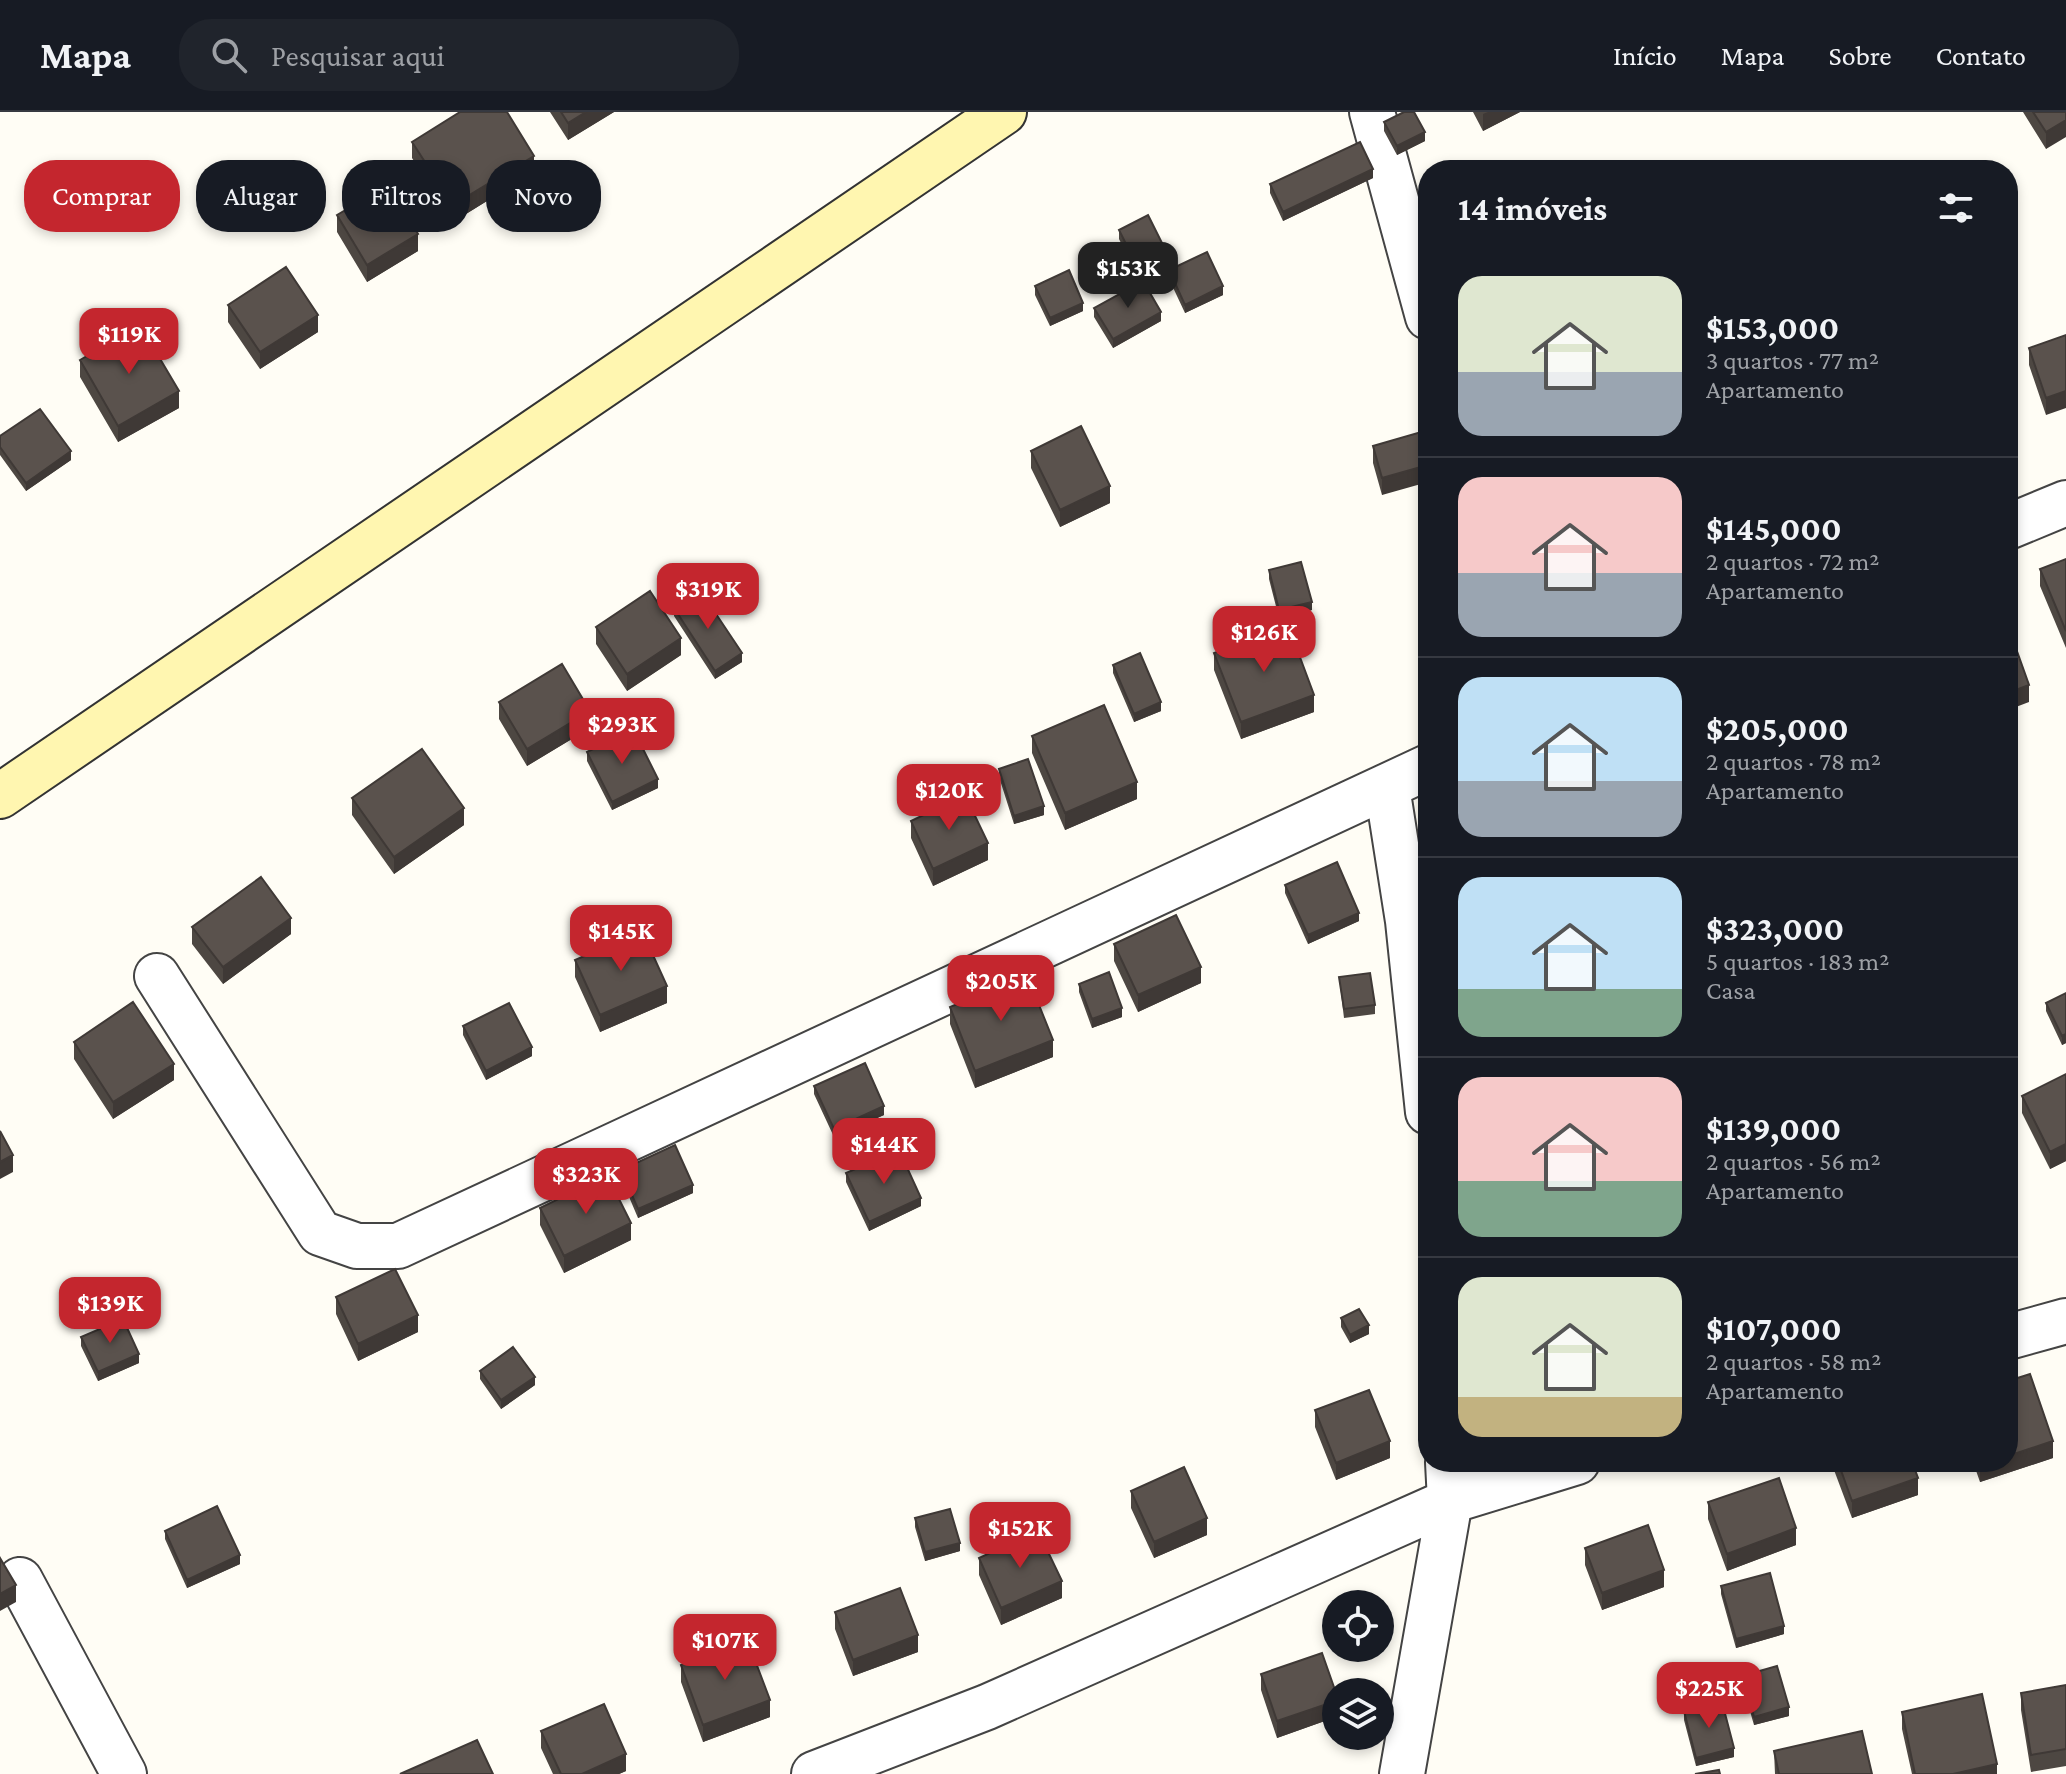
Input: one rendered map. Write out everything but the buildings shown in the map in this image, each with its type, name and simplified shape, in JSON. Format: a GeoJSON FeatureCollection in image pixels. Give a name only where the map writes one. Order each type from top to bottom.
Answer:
{"type":"FeatureCollection","features":[{"type":"Feature","properties":{"kind":"main road"},"geometry":{"type":"LineString","coordinates":[[0,796],[1004,112]]}},
{"type":"Feature","properties":{"kind":"street"},"geometry":{"type":"LineString","coordinates":[[1372,112],[1418,280]]}},
{"type":"Feature","properties":{"kind":"street"},"geometry":{"type":"LineString","coordinates":[[2018,523],[2066,503]]}},
{"type":"Feature","properties":{"kind":"street"},"geometry":{"type":"LineString","coordinates":[[157,976],[320,1233],[357,1246],[398,1246],[1418,772]]}},
{"type":"Feature","properties":{"kind":"street"},"geometry":{"type":"LineString","coordinates":[[1387,787],[1408,921],[1418,1016]]}},
{"type":"Feature","properties":{"kind":"street"},"geometry":{"type":"LineString","coordinates":[[2018,1334],[2066,1321]]}},
{"type":"Feature","properties":{"kind":"street"},"geometry":{"type":"LineString","coordinates":[[814,1774],[987,1707],[1449,1481],[1510,1472]]}},
{"type":"Feature","properties":{"kind":"street"},"geometry":{"type":"LineString","coordinates":[[1402,1774],[1449,1481]]}},
{"type":"Feature","properties":{"kind":"street"},"geometry":{"type":"LineString","coordinates":[[20,1580],[124,1774]]}}]}
